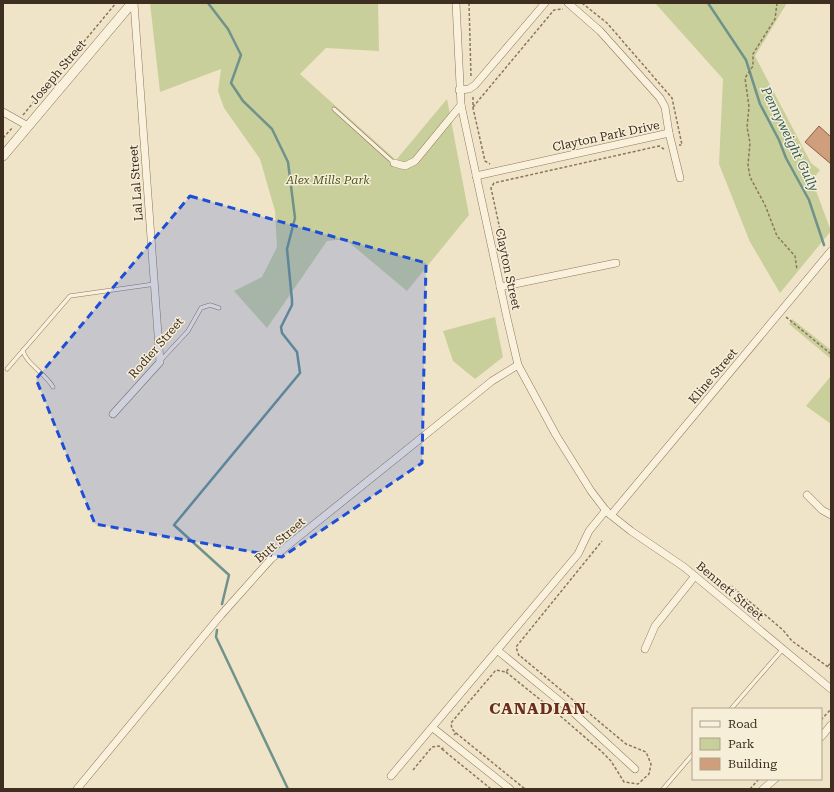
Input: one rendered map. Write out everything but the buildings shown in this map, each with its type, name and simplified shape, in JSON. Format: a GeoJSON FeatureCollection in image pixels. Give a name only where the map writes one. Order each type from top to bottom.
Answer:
{"type":"FeatureCollection","features":[{"type":"Feature","properties":{"kind":"street","name":"Joseph Street"},"geometry":{"type":"LineString","coordinates":[[3,156],[133,3]]}},
{"type":"Feature","properties":{"kind":"street","name":"Lal Lal Street"},"geometry":{"type":"LineString","coordinates":[[133,3],[160,362]]}},
{"type":"Feature","properties":{"kind":"street","name":"Clayton Street"},"geometry":{"type":"LineString","coordinates":[[456,3],[459,90],[461,105],[518,365],[556,435],[591,491],[608,513]]}},
{"type":"Feature","properties":{"kind":"street"},"geometry":{"type":"LineString","coordinates":[[459,90],[472,88],[545,3]]}},
{"type":"Feature","properties":{"kind":"street","name":"Clayton Park Drive"},"geometry":{"type":"LineString","coordinates":[[476,176],[669,133],[665,108],[660,98],[597,28],[568,3]]}},
{"type":"Feature","properties":{"kind":"street"},"geometry":{"type":"LineString","coordinates":[[394,163],[406,166],[415,160],[461,105]]}},
{"type":"Feature","properties":{"kind":"street"},"geometry":{"type":"LineString","coordinates":[[3,112],[28,126]]}},
{"type":"Feature","properties":{"kind":"street"},"geometry":{"type":"LineString","coordinates":[[669,133],[680,178]]}},
{"type":"Feature","properties":{"kind":"street","name":"Kline Street"},"geometry":{"type":"LineString","coordinates":[[392,776],[578,554],[589,531],[608,513],[831,251]]}},
{"type":"Feature","properties":{"kind":"street"},"geometry":{"type":"LineString","coordinates":[[500,287],[616,263]]}},
{"type":"Feature","properties":{"kind":"street","name":"Rodier Street"},"geometry":{"type":"LineString","coordinates":[[113,414],[160,362]]}},
{"type":"Feature","properties":{"kind":"street","name":"Butt Street"},"geometry":{"type":"LineString","coordinates":[[77,789],[221,615],[272,559],[492,381],[518,365]]}},
{"type":"Feature","properties":{"kind":"street"},"geometry":{"type":"LineString","coordinates":[[807,495],[822,510],[831,515]]}},
{"type":"Feature","properties":{"kind":"street","name":"Bennett Street"},"geometry":{"type":"LineString","coordinates":[[608,513],[695,576],[783,649],[829,684]]}},
{"type":"Feature","properties":{"kind":"street"},"geometry":{"type":"LineString","coordinates":[[645,649],[655,626],[695,576]]}},
{"type":"Feature","properties":{"kind":"street"},"geometry":{"type":"LineString","coordinates":[[497,650],[573,712],[635,769]]}},
{"type":"Feature","properties":{"kind":"street"},"geometry":{"type":"LineString","coordinates":[[822,736],[831,726]]}},
{"type":"Feature","properties":{"kind":"street"},"geometry":{"type":"LineString","coordinates":[[433,728],[510,789]]}},
{"type":"Feature","properties":{"kind":"street"},"geometry":{"type":"LineString","coordinates":[[763,789],[774,780]]}},
{"type":"Feature","properties":{"kind":"lane"},"geometry":{"type":"LineString","coordinates":[[334,109],[394,163]]}},
{"type":"Feature","properties":{"kind":"lane"},"geometry":{"type":"LineString","coordinates":[[7,369],[70,296],[154,284]]}},
{"type":"Feature","properties":{"kind":"lane","name":"Rodier Street"},"geometry":{"type":"LineString","coordinates":[[160,362],[188,331],[201,308],[210,305],[219,308]]}},
{"type":"Feature","properties":{"kind":"lane"},"geometry":{"type":"LineString","coordinates":[[23,350],[25,357],[53,386]]}},
{"type":"Feature","properties":{"kind":"lane"},"geometry":{"type":"LineString","coordinates":[[733,708],[783,649]]}},
{"type":"Feature","properties":{"kind":"lane"},"geometry":{"type":"LineString","coordinates":[[663,789],[692,755]]}},
{"type":"Feature","properties":{"kind":"path"},"geometry":{"type":"LineString","coordinates":[[3,138],[116,3]]}},
{"type":"Feature","properties":{"kind":"path"},"geometry":{"type":"LineString","coordinates":[[469,3],[473,108],[485,161],[492,164],[494,172]]}},
{"type":"Feature","properties":{"kind":"path"},"geometry":{"type":"LineString","coordinates":[[473,108],[554,10],[562,10],[568,3]]}},
{"type":"Feature","properties":{"kind":"path"},"geometry":{"type":"LineString","coordinates":[[777,3],[775,19],[753,54],[754,66],[746,75],[745,83],[749,107],[747,127],[750,143],[748,165],[750,177],[764,204],[777,236],[796,256],[797,270]]}},
{"type":"Feature","properties":{"kind":"path"},"geometry":{"type":"LineString","coordinates":[[501,234],[491,188],[494,183],[659,146],[664,149],[673,147]]}},
{"type":"Feature","properties":{"kind":"path"},"geometry":{"type":"LineString","coordinates":[[780,312],[831,354]]}},
{"type":"Feature","properties":{"kind":"path"},"geometry":{"type":"LineString","coordinates":[[730,585],[783,630],[792,641],[815,659],[831,669]]}},
{"type":"Feature","properties":{"kind":"path"},"geometry":{"type":"LineString","coordinates":[[828,666],[831,662]]}},
{"type":"Feature","properties":{"kind":"path"},"geometry":{"type":"LineString","coordinates":[[822,719],[831,709]]}},
{"type":"Feature","properties":{"kind":"path"},"geometry":{"type":"LineString","coordinates":[[456,733],[526,789]]}},
{"type":"Feature","properties":{"kind":"path"},"geometry":{"type":"LineString","coordinates":[[442,749],[491,789]]}},
{"type":"Feature","properties":{"kind":"path"},"geometry":{"type":"LineString","coordinates":[[750,789],[758,780]]}},
{"type":"Feature","properties":{"kind":"highlighted area"},"geometry":{"type":"Polygon","coordinates":[[[190,196],[426,263],[422,463],[282,557],[95,524],[36,379],[190,196]]]}},
{"type":"Feature","properties":{"kind":"green space","name":"Alex Mills Park"},"geometry":{"type":"Polygon","coordinates":[[[150,3],[378,3],[379,51],[326,48],[300,74],[396,160],[447,99],[469,215],[407,291],[345,239],[327,241],[267,328],[234,291],[262,277],[277,247],[275,211],[260,159],[224,108],[218,91],[221,69],[160,92],[150,3]]]}},
{"type":"Feature","properties":{"kind":"green space"},"geometry":{"type":"Polygon","coordinates":[[[655,3],[787,3],[755,56],[811,163],[820,170],[812,180],[831,231],[780,293],[750,242],[719,164],[723,79],[655,3]]]}},
{"type":"Feature","properties":{"kind":"green space"},"geometry":{"type":"Polygon","coordinates":[[[495,317],[503,357],[475,379],[453,361],[443,331],[495,317]]]}},
{"type":"Feature","properties":{"kind":"green space"},"geometry":{"type":"Polygon","coordinates":[[[792,319],[831,350],[831,359],[789,324],[792,319]]]}},
{"type":"Feature","properties":{"kind":"green space"},"geometry":{"type":"Polygon","coordinates":[[[831,376],[831,424],[806,406],[831,376]]]}},
{"type":"Feature","properties":{"kind":"waterway"},"geometry":{"type":"LineString","coordinates":[[208,3],[228,29],[241,55],[231,83],[243,101],[272,129],[288,162],[295,218],[287,249],[292,305],[281,327],[282,333],[297,352],[300,373],[174,525],[229,575],[222,604]]}},
{"type":"Feature","properties":{"kind":"waterway","name":"Pennyweight Gully"},"geometry":{"type":"LineString","coordinates":[[708,3],[746,60],[760,104],[779,140],[786,158],[809,200],[824,245]]}},
{"type":"Feature","properties":{"kind":"waterway"},"geometry":{"type":"LineString","coordinates":[[217,630],[216,637],[288,789]]}},
{"type":"Feature","properties":{"kind":"district","name":"CANADIAN"},"geometry":{"type":"Point","coordinates":[538,708]}}]}
